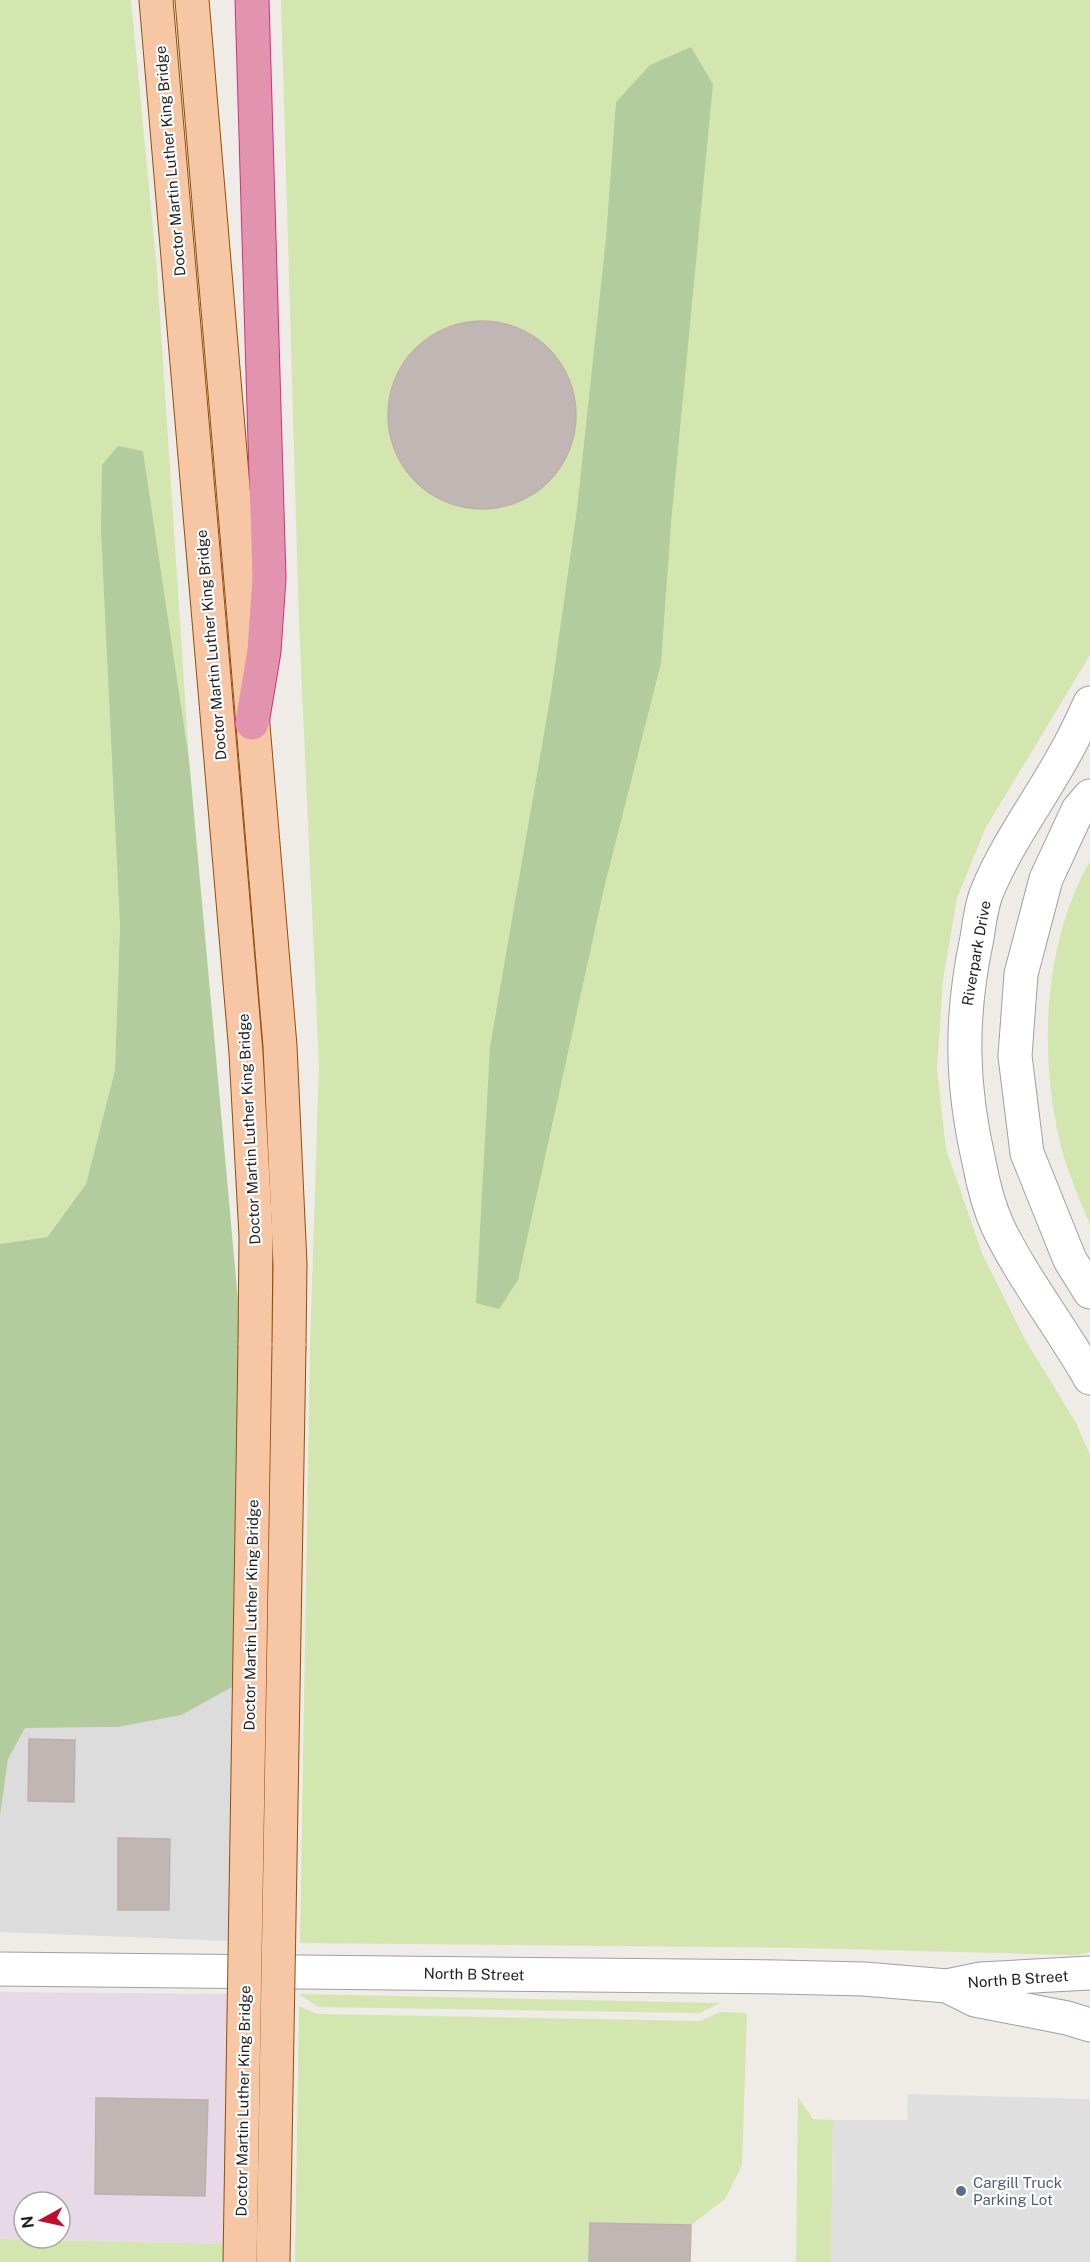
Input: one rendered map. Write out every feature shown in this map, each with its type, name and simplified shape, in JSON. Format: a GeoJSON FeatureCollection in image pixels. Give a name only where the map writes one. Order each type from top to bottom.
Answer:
{"type":"FeatureCollection","features":[{"type":"Feature","properties":{"kind":"highway"},"geometry":{"type":"LineString","coordinates":[[252,0],[269,578],[264,651],[252,723]]}},
{"type":"Feature","properties":{"kind":"main road","name":"Doctor Martin Luther King Bridge"},"geometry":{"type":"LineString","coordinates":[[156,0],[246,1053],[255,1225],[240,2262]]}},
{"type":"Feature","properties":{"kind":"main road"},"geometry":{"type":"LineString","coordinates":[[192,0],[252,723],[268,886],[280,1046],[290,1253],[273,2262]]}},
{"type":"Feature","properties":{"kind":"street","name":"Riverpark Drive"},"geometry":{"type":"LineString","coordinates":[[1090,703],[1068,749],[1018,829],[986,896],[969,973],[965,1013],[965,1087],[971,1128],[983,1184],[997,1225],[1027,1279],[1069,1341],[1090,1378]]}},
{"type":"Feature","properties":{"kind":"street"},"geometry":{"type":"LineString","coordinates":[[1068,749],[1090,726]]}},
{"type":"Feature","properties":{"kind":"street"},"geometry":{"type":"LineString","coordinates":[[1090,796],[1078,810],[1046,879],[1021,974],[1015,1056],[1027,1153],[1070,1260],[1090,1292]]}},
{"type":"Feature","properties":{"kind":"street","name":"North B Street"},"geometry":{"type":"LineString","coordinates":[[0,1969],[789,1977],[864,1979],[947,1986],[981,1979],[1090,1972]]}},
{"type":"Feature","properties":{"kind":"street","name":"North B Street"},"geometry":{"type":"LineString","coordinates":[[947,1986],[975,2000],[1067,2018],[1090,2025]]}},
{"type":"Feature","properties":{"kind":"shaded area"},"geometry":{"type":"Polygon","coordinates":[[[236,1685],[231,1941],[0,1932],[0,1816],[8,1758],[25,1728],[117,1727],[236,1685]]]}},
{"type":"Feature","properties":{"kind":"shaded area"},"geometry":{"type":"Polygon","coordinates":[[[0,1992],[231,1994],[227,2244],[72,2241],[72,2190],[12,2190],[12,2239],[0,2239],[0,1992]]]}},
{"type":"Feature","properties":{"kind":"shaded area","name":"Cargill Truck Parking Lot"},"geometry":{"type":"Polygon","coordinates":[[[907,2094],[1090,2099],[1090,2262],[831,2262],[833,2120],[908,2120],[907,2094]]]}},
{"type":"Feature","properties":{"kind":"green space"},"geometry":{"type":"Polygon","coordinates":[[[0,0],[131,0],[157,271],[189,759],[143,451],[115,1070],[86,1184],[46,1237],[0,1244],[0,0]]]}},
{"type":"Feature","properties":{"kind":"green space"},"geometry":{"type":"Polygon","coordinates":[[[281,0],[1090,0],[1090,655],[985,829],[957,898],[943,980],[937,1069],[946,1149],[982,1253],[1023,1336],[1076,1423],[1090,1455],[1090,1952],[1078,1955],[803,1948],[300,1943],[310,1346],[319,1066],[299,623],[281,0]]]}},
{"type":"Feature","properties":{"kind":"green space"},"geometry":{"type":"Polygon","coordinates":[[[691,47],[713,84],[671,523],[661,663],[605,884],[518,1280],[499,1309],[476,1303],[490,1047],[551,693],[577,509],[606,238],[616,102],[650,65],[691,47]]]}},
{"type":"Feature","properties":{"kind":"green space"},"geometry":{"type":"Polygon","coordinates":[[[118,446],[143,451],[189,759],[242,1345],[236,1685],[181,1715],[117,1727],[25,1728],[8,1759],[0,1816],[0,1244],[47,1237],[86,1184],[115,1070],[120,925],[101,531],[102,465],[118,446]]]}},
{"type":"Feature","properties":{"kind":"green space"},"geometry":{"type":"Polygon","coordinates":[[[1090,861],[1090,1225],[1059,1138],[1049,1069],[1048,1033],[1050,996],[1063,926],[1090,861]]]}},
{"type":"Feature","properties":{"kind":"green space"},"geometry":{"type":"Polygon","coordinates":[[[299,1994],[720,2003],[700,2013],[318,2007],[299,1994]]]}},
{"type":"Feature","properties":{"kind":"green space"},"geometry":{"type":"Polygon","coordinates":[[[299,2006],[317,2014],[700,2021],[721,2012],[747,2013],[742,2165],[725,2199],[691,2225],[589,2262],[295,2262],[299,2006]]]}},
{"type":"Feature","properties":{"kind":"green space"},"geometry":{"type":"Polygon","coordinates":[[[798,2097],[813,2119],[833,2120],[831,2262],[796,2262],[798,2097]]]}},
{"type":"Feature","properties":{"kind":"green space"},"geometry":{"type":"Polygon","coordinates":[[[0,2239],[12,2239],[12,2250],[72,2250],[72,2241],[227,2244],[226,2262],[0,2262],[0,2239]]]}},
{"type":"Feature","properties":{"kind":"building"},"geometry":{"type":"Polygon","coordinates":[[[482,321],[518,328],[542,342],[555,355],[569,379],[576,415],[569,451],[555,475],[542,488],[518,502],[482,509],[446,502],[422,488],[409,475],[395,451],[388,415],[395,379],[409,355],[422,342],[446,328],[482,321]]]}},
{"type":"Feature","properties":{"kind":"building"},"geometry":{"type":"Polygon","coordinates":[[[29,1739],[75,1740],[74,1802],[28,1801],[29,1739]]]}},
{"type":"Feature","properties":{"kind":"building"},"geometry":{"type":"Polygon","coordinates":[[[118,1838],[170,1839],[169,1910],[118,1910],[118,1838]]]}},
{"type":"Feature","properties":{"kind":"building"},"geometry":{"type":"Polygon","coordinates":[[[96,2098],[208,2100],[205,2196],[95,2194],[96,2098]]]}},
{"type":"Feature","properties":{"kind":"building"},"geometry":{"type":"Polygon","coordinates":[[[590,2223],[691,2225],[690,2262],[589,2262],[590,2223]]]}},
{"type":"Feature","properties":{"kind":"place","name":"Cargill Truck Parking Lot"},"geometry":{"type":"Point","coordinates":[961,2191]}}]}
